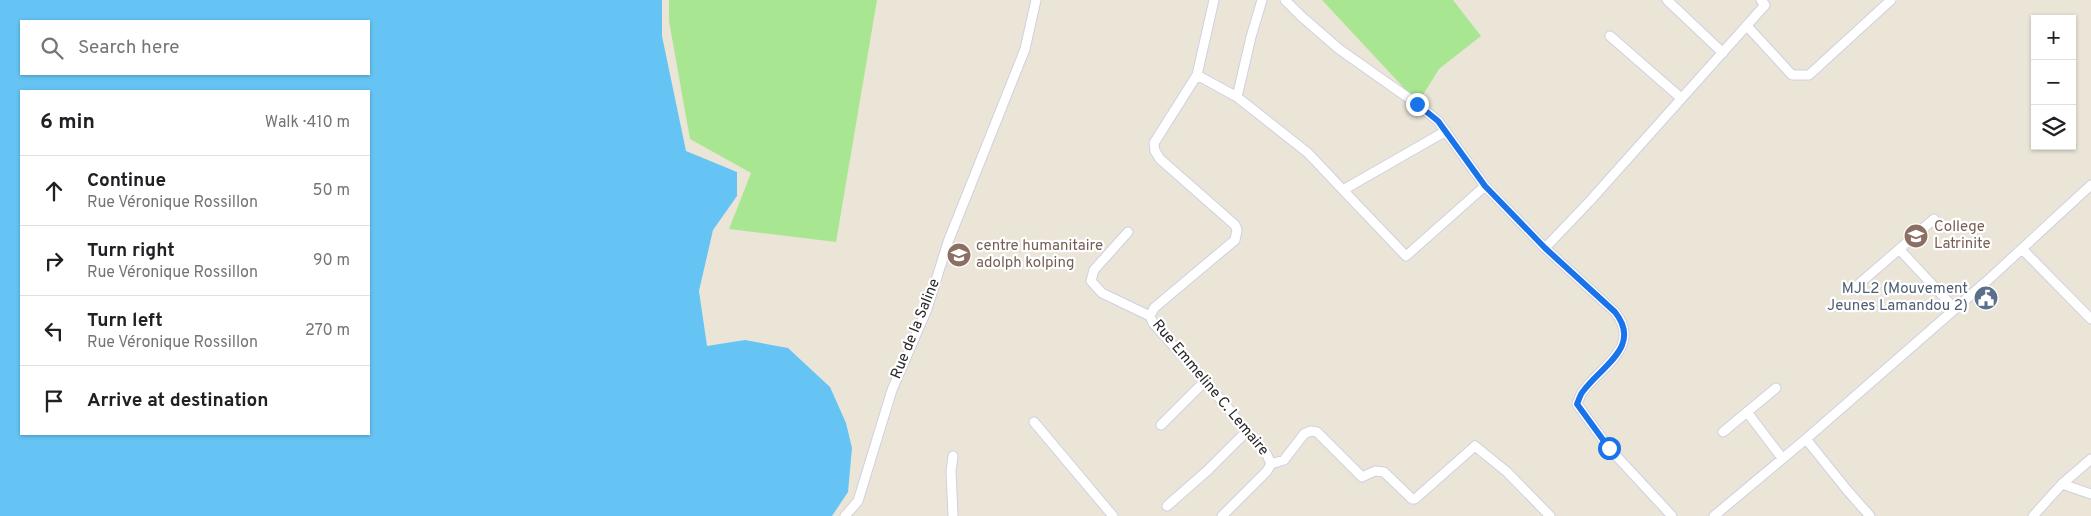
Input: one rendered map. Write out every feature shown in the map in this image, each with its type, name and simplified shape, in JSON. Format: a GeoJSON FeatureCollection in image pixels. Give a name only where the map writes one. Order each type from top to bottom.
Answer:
{"type":"FeatureCollection","features":[{"type":"Feature","properties":{"kind":"street","name":"Rue de la Saline"},"geometry":{"type":"LineString","coordinates":[[845,516],[858,501],[892,390],[927,309],[948,242],[1026,49],[1036,0]]}},
{"type":"Feature","properties":{"kind":"street","name":"Rue Emmeline C. Lemaire"},"geometry":{"type":"LineString","coordinates":[[1214,0],[1197,75],[1154,143],[1155,151],[1160,159],[1235,224],[1237,230],[1235,240],[1154,308],[1150,316],[1152,323],[1205,381],[1267,455],[1270,464],[1267,471],[1222,516]]}},
{"type":"Feature","properties":{"kind":"street"},"geometry":{"type":"LineString","coordinates":[[1237,97],[1250,37],[1262,0]]}},
{"type":"Feature","properties":{"kind":"street"},"geometry":{"type":"LineString","coordinates":[[1285,0],[1339,49],[1438,121],[1485,186],[1545,248],[1615,312],[1624,323],[1624,340],[1616,357],[1582,391],[1577,404],[1609,448],[1672,516]]}},
{"type":"Feature","properties":{"kind":"street"},"geometry":{"type":"LineString","coordinates":[[1667,0],[1723,53]]}},
{"type":"Feature","properties":{"kind":"street"},"geometry":{"type":"LineString","coordinates":[[1545,248],[1747,26],[1765,5],[1761,0]]}},
{"type":"Feature","properties":{"kind":"street"},"geometry":{"type":"LineString","coordinates":[[1747,26],[1792,75],[1809,75],[1891,0]]}},
{"type":"Feature","properties":{"kind":"street"},"geometry":{"type":"LineString","coordinates":[[1610,36],[1681,98]]}},
{"type":"Feature","properties":{"kind":"street"},"geometry":{"type":"LineString","coordinates":[[1197,75],[1237,97],[1308,153],[1406,256],[1485,186]]}},
{"type":"Feature","properties":{"kind":"street"},"geometry":{"type":"LineString","coordinates":[[1343,190],[1446,131]]}},
{"type":"Feature","properties":{"kind":"street"},"geometry":{"type":"LineString","coordinates":[[1714,516],[1806,439],[1955,309],[2091,185]]}},
{"type":"Feature","properties":{"kind":"street"},"geometry":{"type":"LineString","coordinates":[[1852,290],[1934,219]]}},
{"type":"Feature","properties":{"kind":"street"},"geometry":{"type":"LineString","coordinates":[[1128,232],[1094,270],[1091,281],[1102,293],[1150,316]]}},
{"type":"Feature","properties":{"kind":"street"},"geometry":{"type":"LineString","coordinates":[[2022,249],[2091,319]]}},
{"type":"Feature","properties":{"kind":"street"},"geometry":{"type":"LineString","coordinates":[[1900,250],[1955,309]]}},
{"type":"Feature","properties":{"kind":"street"},"geometry":{"type":"LineString","coordinates":[[1161,425],[1205,381]]}},
{"type":"Feature","properties":{"kind":"street"},"geometry":{"type":"LineString","coordinates":[[1723,432],[1776,388]]}},
{"type":"Feature","properties":{"kind":"street"},"geometry":{"type":"LineString","coordinates":[[1747,412],[1782,458]]}},
{"type":"Feature","properties":{"kind":"street"},"geometry":{"type":"LineString","coordinates":[[1034,422],[1113,516]]}},
{"type":"Feature","properties":{"kind":"street"},"geometry":{"type":"LineString","coordinates":[[1166,506],[1208,470],[1246,430]]}},
{"type":"Feature","properties":{"kind":"street"},"geometry":{"type":"LineString","coordinates":[[1270,464],[1284,460],[1304,434],[1311,430],[1318,432],[1362,477],[1376,471],[1384,472],[1412,499],[1415,499],[1475,446],[1507,472],[1550,516]]}},
{"type":"Feature","properties":{"kind":"street"},"geometry":{"type":"LineString","coordinates":[[1806,439],[1870,516]]}},
{"type":"Feature","properties":{"kind":"street"},"geometry":{"type":"LineString","coordinates":[[953,456],[951,471],[953,516]]}},
{"type":"Feature","properties":{"kind":"street"},"geometry":{"type":"LineString","coordinates":[[2033,516],[2062,484],[2091,459]]}},
{"type":"Feature","properties":{"kind":"street"},"geometry":{"type":"LineString","coordinates":[[2062,484],[2091,494]]}},
{"type":"Feature","properties":{"kind":"green space"},"geometry":{"type":"Polygon","coordinates":[[[669,0],[877,0],[836,242],[729,229],[751,173],[690,139],[669,21],[669,0]]]}},
{"type":"Feature","properties":{"kind":"green space"},"geometry":{"type":"Polygon","coordinates":[[[1322,0],[1453,0],[1481,36],[1439,69],[1418,103],[1322,0]]]}},
{"type":"Feature","properties":{"kind":"water"},"geometry":{"type":"Polygon","coordinates":[[[0,0],[662,0],[662,36],[686,151],[737,172],[737,196],[713,230],[699,291],[707,346],[745,340],[788,348],[830,387],[846,423],[852,448],[848,492],[832,516],[0,516],[0,0]]]}},
{"type":"Feature","properties":{"kind":"place","name":"College Latrinite"},"geometry":{"type":"Point","coordinates":[1916,236]}},
{"type":"Feature","properties":{"kind":"place","name":"centre humanitaire adolph kolping"},"geometry":{"type":"Point","coordinates":[959,255]}},
{"type":"Feature","properties":{"kind":"place","name":"MJL2 (Mouvement Jeunes Lamandou 2)"},"geometry":{"type":"Point","coordinates":[1986,298]}},
{"type":"Feature","properties":{"kind":"route"},"geometry":{"type":"LineString","coordinates":[[1417,104],[1438,121],[1485,186],[1545,248],[1615,312],[1624,323],[1624,340],[1616,357],[1582,391],[1577,404],[1584,417],[1609,448]]}}]}
